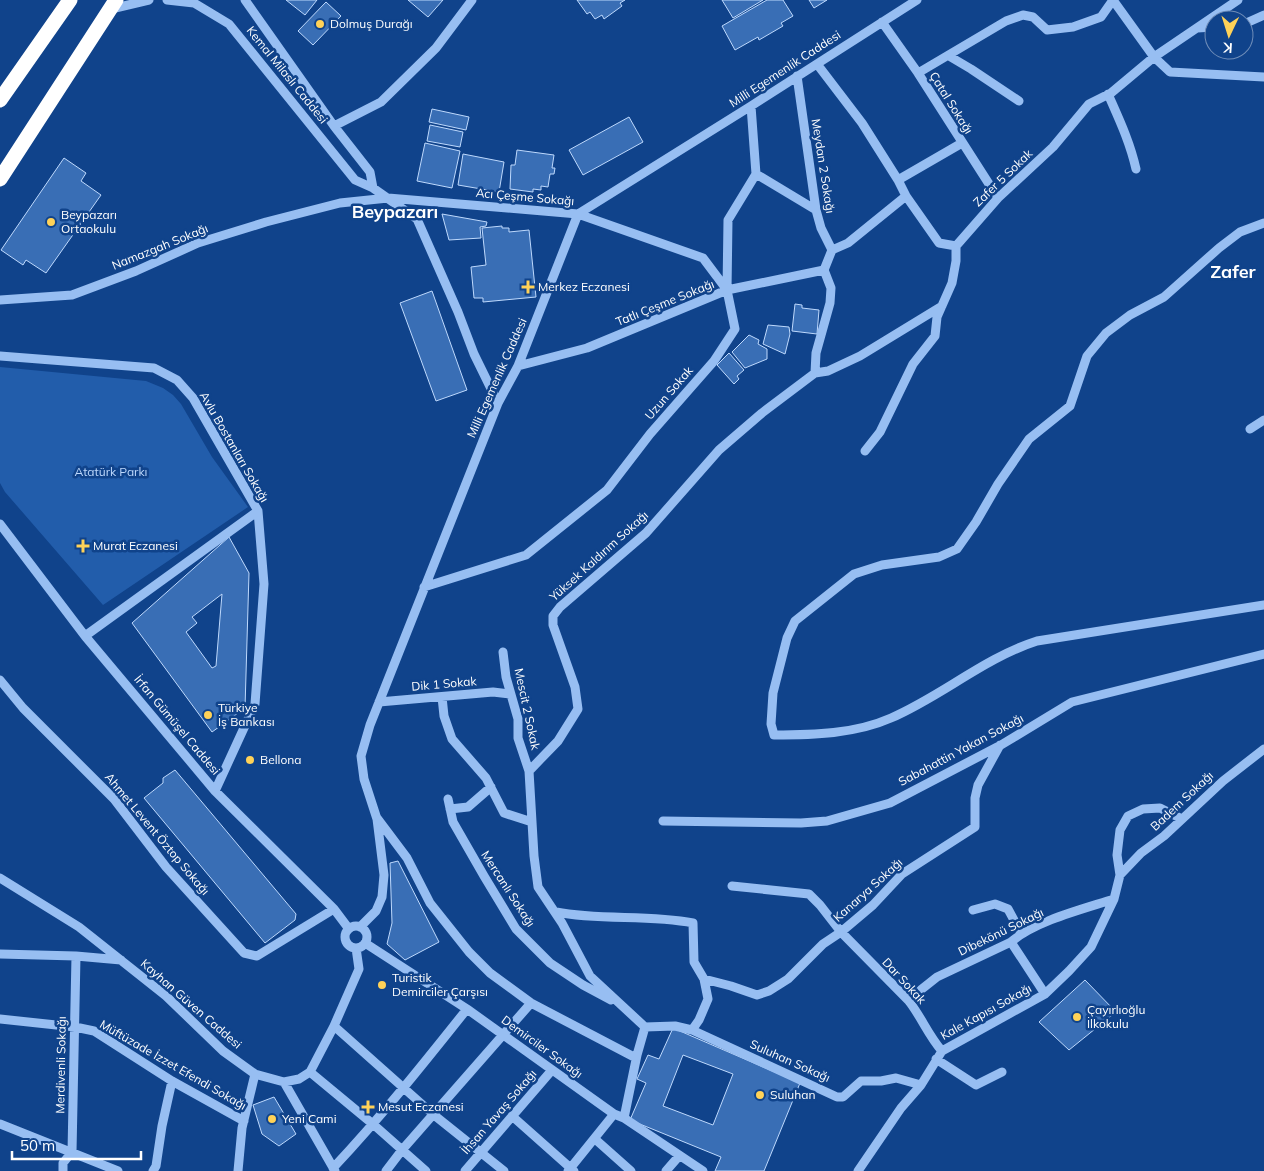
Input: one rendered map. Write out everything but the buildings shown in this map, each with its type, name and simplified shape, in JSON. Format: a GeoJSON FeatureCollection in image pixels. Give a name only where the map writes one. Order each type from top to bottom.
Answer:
{"type":"FeatureCollection","features":[{"type":"Feature","properties":{"kind":"highway"},"geometry":{"type":"LineString","coordinates":[[0,100],[5,83],[70,0]]}},
{"type":"Feature","properties":{"kind":"highway"},"geometry":{"type":"LineString","coordinates":[[0,179],[113,5]]}},
{"type":"Feature","properties":{"kind":"street"},"geometry":{"type":"LineString","coordinates":[[113,5],[149,0]]}},
{"type":"Feature","properties":{"kind":"street","name":"Kemal Milaslı Caddesi"},"geometry":{"type":"LineString","coordinates":[[168,0],[194,3],[230,24],[355,180],[373,188],[416,219],[458,312],[474,354],[498,404]]}},
{"type":"Feature","properties":{"kind":"street","name":"Kemal Milaslı Caddesi"},"geometry":{"type":"LineString","coordinates":[[245,0],[334,126],[370,172],[373,188]]}},
{"type":"Feature","properties":{"kind":"street"},"geometry":{"type":"LineString","coordinates":[[334,126],[381,102],[436,48],[472,0]]}},
{"type":"Feature","properties":{"kind":"street","name":"Milli Egemenlik Caddesi"},"geometry":{"type":"LineString","coordinates":[[360,927],[376,911],[382,897],[384,876],[376,816],[364,779],[361,756],[370,725],[498,404],[518,366],[578,214],[752,106],[916,0]]}},
{"type":"Feature","properties":{"kind":"street"},"geometry":{"type":"LineString","coordinates":[[918,73],[1006,21],[1023,15],[1033,17],[1047,30],[1073,27],[1101,17],[1113,0],[1154,57],[1170,72],[1264,77]]}},
{"type":"Feature","properties":{"kind":"street","name":"Zafer 5 Sokak"},"geometry":{"type":"LineString","coordinates":[[956,246],[998,198],[1053,147],[1089,104],[1108,94],[1154,57],[1238,0]]}},
{"type":"Feature","properties":{"kind":"street","name":"Çatal Sokağı"},"geometry":{"type":"LineString","coordinates":[[882,22],[918,73],[998,198]]}},
{"type":"Feature","properties":{"kind":"street"},"geometry":{"type":"LineString","coordinates":[[1197,28],[1204,28]]}},
{"type":"Feature","properties":{"kind":"street"},"geometry":{"type":"LineString","coordinates":[[949,56],[1019,101]]}},
{"type":"Feature","properties":{"kind":"street"},"geometry":{"type":"LineString","coordinates":[[817,64],[862,122],[906,196],[940,243],[956,246],[956,261],[952,283],[937,317],[935,336],[914,364],[880,432],[865,451]]}},
{"type":"Feature","properties":{"kind":"street","name":"Meydan 2 Sokağı"},"geometry":{"type":"LineString","coordinates":[[797,76],[816,210],[821,228],[832,250]]}},
{"type":"Feature","properties":{"kind":"street"},"geometry":{"type":"LineString","coordinates":[[1108,94],[1132,150],[1136,169]]}},
{"type":"Feature","properties":{"kind":"street"},"geometry":{"type":"LineString","coordinates":[[752,106],[756,174],[816,210]]}},
{"type":"Feature","properties":{"kind":"street"},"geometry":{"type":"LineString","coordinates":[[898,180],[962,143]]}},
{"type":"Feature","properties":{"kind":"street","name":"Uzun Sokak"},"geometry":{"type":"LineString","coordinates":[[424,587],[526,555],[607,490],[650,434],[714,361],[735,329],[727,290],[728,220],[756,174]]}},
{"type":"Feature","properties":{"kind":"street"},"geometry":{"type":"LineString","coordinates":[[815,373],[816,354],[830,303],[831,288],[824,270],[832,250],[848,243],[906,196]]}},
{"type":"Feature","properties":{"kind":"street","name":"Acı Çeşme Sokağı"},"geometry":{"type":"LineString","coordinates":[[388,198],[578,214],[703,258],[727,290]]}},
{"type":"Feature","properties":{"kind":"street","name":"Namazgah Sokağı"},"geometry":{"type":"LineString","coordinates":[[0,300],[72,295],[198,243],[266,222],[340,203],[388,198]]}},
{"type":"Feature","properties":{"kind":"street"},"geometry":{"type":"LineString","coordinates":[[1264,223],[1240,232],[1164,297],[1130,315],[1106,333],[1087,356],[1070,406],[1029,439],[957,549],[939,557],[882,565],[854,574],[795,621],[786,638],[773,693],[771,724],[774,735],[810,735],[868,726],[905,712],[1001,656],[1036,641],[1264,605]]}},
{"type":"Feature","properties":{"kind":"street","name":"Tatlı Çeşme Sokağı"},"geometry":{"type":"LineString","coordinates":[[518,366],[587,348],[727,290],[824,270]]}},
{"type":"Feature","properties":{"kind":"street","name":"Yüksek Kaldırım Sokağı"},"geometry":{"type":"LineString","coordinates":[[529,771],[558,742],[578,710],[575,687],[553,625],[554,616],[560,606],[646,533],[719,450],[762,413],[815,373],[828,371],[860,356],[942,306]]}},
{"type":"Feature","properties":{"kind":"street","name":"Avlu Bostanları Sokağı"},"geometry":{"type":"LineString","coordinates":[[0,356],[154,368],[176,380],[193,398],[258,511],[264,584],[255,704],[216,792]]}},
{"type":"Feature","properties":{"kind":"street"},"geometry":{"type":"LineString","coordinates":[[1250,429],[1264,420]]}},
{"type":"Feature","properties":{"kind":"street"},"geometry":{"type":"LineString","coordinates":[[86,636],[258,511]]}},
{"type":"Feature","properties":{"kind":"street","name":"İrfan Gümüşel Caddesi"},"geometry":{"type":"LineString","coordinates":[[0,524],[86,636],[216,792],[334,909],[349,929]]}},
{"type":"Feature","properties":{"kind":"street","name":"Mescit 2 Sokak"},"geometry":{"type":"LineString","coordinates":[[503,652],[506,677],[518,719],[518,738],[529,771]]}},
{"type":"Feature","properties":{"kind":"street","name":"Sabahattin Yakan Sokağı"},"geometry":{"type":"LineString","coordinates":[[663,821],[801,823],[827,820],[890,803],[1000,745],[1072,702],[1264,654]]}},
{"type":"Feature","properties":{"kind":"street","name":"Ahmet Levent Öztop Sokağı"},"geometry":{"type":"LineString","coordinates":[[0,680],[23,708],[114,799],[166,867],[244,953],[257,956],[334,909]]}},
{"type":"Feature","properties":{"kind":"street","name":"Dik 1 Sokak"},"geometry":{"type":"LineString","coordinates":[[379,702],[492,692],[510,694]]}},
{"type":"Feature","properties":{"kind":"street"},"geometry":{"type":"LineString","coordinates":[[442,697],[444,716],[452,739],[486,778],[504,813],[532,822]]}},
{"type":"Feature","properties":{"kind":"street","name":"Kanarya Sokağı"},"geometry":{"type":"LineString","coordinates":[[704,979],[757,995],[769,991],[788,979],[823,944],[841,932],[873,905],[902,874],[975,827],[974,812],[978,785],[1000,745]]}},
{"type":"Feature","properties":{"kind":"street","name":"Badem Sokağı"},"geometry":{"type":"LineString","coordinates":[[1120,875],[1141,853],[1164,836],[1223,780],[1264,749]]}},
{"type":"Feature","properties":{"kind":"street"},"geometry":{"type":"LineString","coordinates":[[529,771],[534,856],[538,887],[556,912],[590,976],[645,1026],[636,1058],[624,1118]]}},
{"type":"Feature","properties":{"kind":"street"},"geometry":{"type":"LineString","coordinates":[[450,809],[468,807],[491,787]]}},
{"type":"Feature","properties":{"kind":"street","name":"Mercanlı Sokağı"},"geometry":{"type":"LineString","coordinates":[[448,799],[453,822],[516,929],[550,963],[583,985],[622,1005]]}},
{"type":"Feature","properties":{"kind":"street"},"geometry":{"type":"LineString","coordinates":[[1120,875],[1117,854],[1120,830],[1128,816],[1143,809],[1160,808],[1182,819]]}},
{"type":"Feature","properties":{"kind":"street"},"geometry":{"type":"LineString","coordinates":[[376,816],[407,858],[430,903],[469,952],[490,973],[531,1003],[636,1058]]}},
{"type":"Feature","properties":{"kind":"street","name":"Kale Kapısı Sokağı"},"geometry":{"type":"LineString","coordinates":[[858,1171],[901,1108],[921,1085],[939,1055],[1045,994],[1091,947],[1114,898],[1120,875]]}},
{"type":"Feature","properties":{"kind":"street","name":"Kayhan Güven Caddesi"},"geometry":{"type":"LineString","coordinates":[[0,878],[79,927],[166,996],[223,1051],[255,1074],[284,1082]]}},
{"type":"Feature","properties":{"kind":"street","name":"Dar Sokak"},"geometry":{"type":"LineString","coordinates":[[732,886],[809,894],[841,932],[908,1000],[916,1011],[939,1055],[976,1085],[1002,1072]]}},
{"type":"Feature","properties":{"kind":"street","name":"Dibekönü Sokağı"},"geometry":{"type":"LineString","coordinates":[[908,1000],[937,977],[1011,942],[1021,933],[1114,898]]}},
{"type":"Feature","properties":{"kind":"street"},"geometry":{"type":"LineString","coordinates":[[972,910],[995,904],[1008,908],[1021,933]]}},
{"type":"Feature","properties":{"kind":"street"},"geometry":{"type":"LineString","coordinates":[[556,912],[586,917],[673,918],[693,922],[694,962],[704,979],[708,999],[699,1020],[692,1030]]}},
{"type":"Feature","properties":{"kind":"street"},"geometry":{"type":"LineString","coordinates":[[356,926],[360,927],[366,932],[366,940],[360,945],[352,947],[346,941],[346,936],[349,929],[356,926]]}},
{"type":"Feature","properties":{"kind":"street"},"geometry":{"type":"LineString","coordinates":[[1011,942],[1045,994]]}},
{"type":"Feature","properties":{"kind":"street"},"geometry":{"type":"LineString","coordinates":[[360,945],[359,969],[334,1026],[310,1072],[299,1079],[284,1082],[334,1169],[374,1125],[467,1009]]}},
{"type":"Feature","properties":{"kind":"street","name":"Demirciler Sokağı"},"geometry":{"type":"LineString","coordinates":[[360,945],[467,1009],[614,1114],[624,1118],[703,1171]]}},
{"type":"Feature","properties":{"kind":"street"},"geometry":{"type":"LineString","coordinates":[[0,954],[76,956],[121,960]]}},
{"type":"Feature","properties":{"kind":"street","name":"Merdivenli Sokağı"},"geometry":{"type":"LineString","coordinates":[[63,1171],[64,1164],[72,1152],[76,956]]}},
{"type":"Feature","properties":{"kind":"street"},"geometry":{"type":"LineString","coordinates":[[386,1171],[402,1150],[531,1003]]}},
{"type":"Feature","properties":{"kind":"street","name":"Müftüzade İzzet Efendi Sokağı"},"geometry":{"type":"LineString","coordinates":[[0,1019],[75,1027],[94,1031],[172,1080],[244,1121]]}},
{"type":"Feature","properties":{"kind":"street"},"geometry":{"type":"LineString","coordinates":[[334,1026],[434,1115],[504,1171]]}},
{"type":"Feature","properties":{"kind":"street","name":"Suluhan Sokağı"},"geometry":{"type":"LineString","coordinates":[[645,1026],[675,1026],[692,1030],[837,1097],[843,1097],[861,1081],[881,1081],[896,1078],[921,1085]]}},
{"type":"Feature","properties":{"kind":"street","name":"İhsan Yavaş Sokağı"},"geometry":{"type":"LineString","coordinates":[[466,1171],[552,1070]]}},
{"type":"Feature","properties":{"kind":"street"},"geometry":{"type":"LineString","coordinates":[[310,1072],[426,1171]]}},
{"type":"Feature","properties":{"kind":"street"},"geometry":{"type":"LineString","coordinates":[[238,1171],[244,1121],[255,1074]]}},
{"type":"Feature","properties":{"kind":"street"},"geometry":{"type":"LineString","coordinates":[[154,1171],[172,1080]]}},
{"type":"Feature","properties":{"kind":"street"},"geometry":{"type":"LineString","coordinates":[[512,1116],[571,1170],[614,1114]]}},
{"type":"Feature","properties":{"kind":"street"},"geometry":{"type":"LineString","coordinates":[[0,1124],[118,1171]]}},
{"type":"Feature","properties":{"kind":"street"},"geometry":{"type":"LineString","coordinates":[[595,1139],[631,1171]]}},
{"type":"Feature","properties":{"kind":"street"},"geometry":{"type":"LineString","coordinates":[[666,1171],[679,1156]]}},
{"type":"Feature","properties":{"kind":"green space","name":"Atatürk Parkı"},"geometry":{"type":"Polygon","coordinates":[[[0,367],[146,381],[163,388],[181,404],[212,457],[248,507],[103,605],[5,492],[0,483],[0,367]]]}},
{"type":"Feature","properties":{"kind":"place","name":"Dolmuş Durağı"},"geometry":{"type":"Point","coordinates":[320,24]}},
{"type":"Feature","properties":{"kind":"place","name":"Beypazarı Ortaokulu"},"geometry":{"type":"Point","coordinates":[51,222]}},
{"type":"Feature","properties":{"kind":"place","name":"Merkez Eczanesi"},"geometry":{"type":"Point","coordinates":[528,287]}},
{"type":"Feature","properties":{"kind":"place","name":"Murat Eczanesi"},"geometry":{"type":"Point","coordinates":[83,546]}},
{"type":"Feature","properties":{"kind":"place","name":"Türkiye İş Bankası"},"geometry":{"type":"Point","coordinates":[208,715]}},
{"type":"Feature","properties":{"kind":"place","name":"Bellona"},"geometry":{"type":"Point","coordinates":[250,760]}},
{"type":"Feature","properties":{"kind":"place","name":"Turistik Demirciler Çarşısı"},"geometry":{"type":"Point","coordinates":[382,985]}},
{"type":"Feature","properties":{"kind":"place","name":"Çayırlıoğlu İlkokulu"},"geometry":{"type":"Point","coordinates":[1077,1017]}},
{"type":"Feature","properties":{"kind":"place","name":"Suluhan"},"geometry":{"type":"Point","coordinates":[760,1095]}},
{"type":"Feature","properties":{"kind":"place","name":"Mesut Eczanesi"},"geometry":{"type":"Point","coordinates":[368,1107]}},
{"type":"Feature","properties":{"kind":"place","name":"Yeni Cami"},"geometry":{"type":"Point","coordinates":[272,1119]}},
{"type":"Feature","properties":{"kind":"district","name":"Beypazarı"},"geometry":{"type":"Point","coordinates":[395,212]}},
{"type":"Feature","properties":{"kind":"district","name":"Zafer"},"geometry":{"type":"Point","coordinates":[1233,272]}}]}
